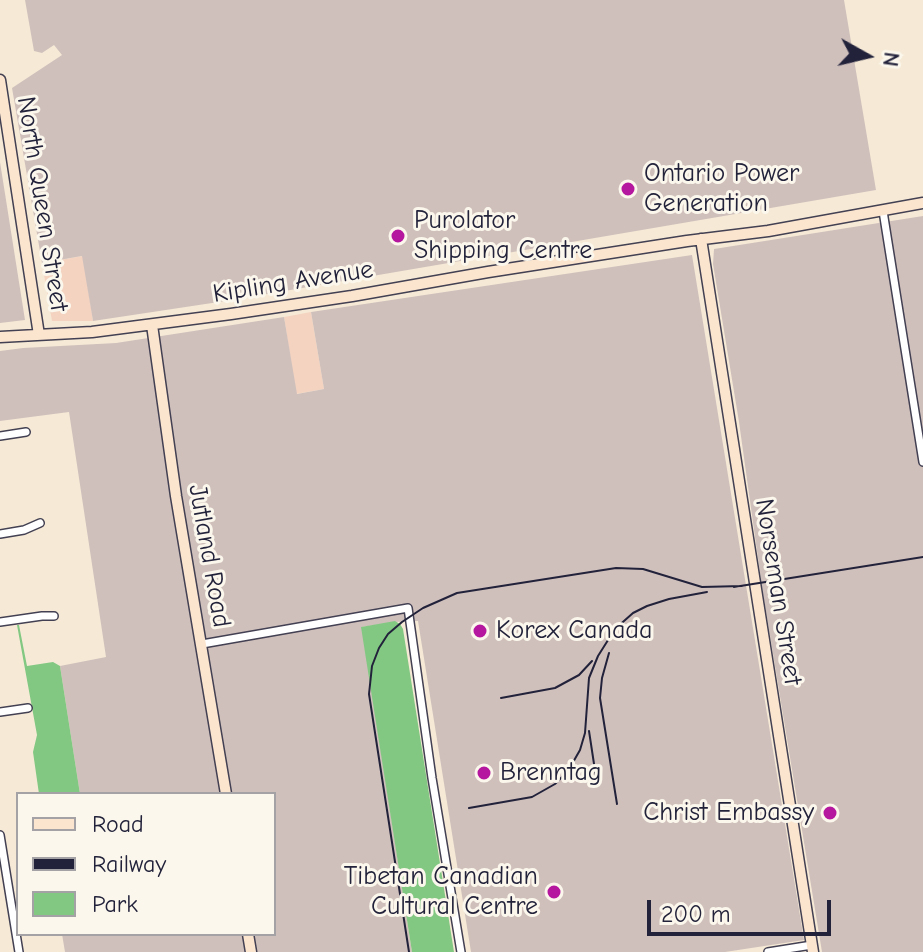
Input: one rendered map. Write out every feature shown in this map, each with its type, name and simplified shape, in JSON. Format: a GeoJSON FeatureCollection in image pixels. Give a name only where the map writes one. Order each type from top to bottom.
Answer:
{"type":"FeatureCollection","features":[{"type":"Feature","properties":{"kind":"street","name":"North Queen Street"},"geometry":{"type":"LineString","coordinates":[[0,80],[39,335]]}},
{"type":"Feature","properties":{"kind":"street","name":"Kipling Avenue"},"geometry":{"type":"LineString","coordinates":[[0,337],[92,332],[352,296],[701,239],[768,231],[923,203]]}},
{"type":"Feature","properties":{"kind":"street"},"geometry":{"type":"LineString","coordinates":[[883,211],[923,462]]}},
{"type":"Feature","properties":{"kind":"street","name":"Norseman Street"},"geometry":{"type":"LineString","coordinates":[[701,239],[812,948]]}},
{"type":"Feature","properties":{"kind":"street","name":"Jutland Road"},"geometry":{"type":"LineString","coordinates":[[152,325],[176,496],[226,792]]}},
{"type":"Feature","properties":{"kind":"street"},"geometry":{"type":"LineString","coordinates":[[0,436],[26,432]]}},
{"type":"Feature","properties":{"kind":"street"},"geometry":{"type":"LineString","coordinates":[[0,534],[24,530],[40,523]]}},
{"type":"Feature","properties":{"kind":"street"},"geometry":{"type":"LineString","coordinates":[[202,644],[408,608],[461,952]]}},
{"type":"Feature","properties":{"kind":"street"},"geometry":{"type":"LineString","coordinates":[[0,622],[54,616]]}},
{"type":"Feature","properties":{"kind":"street"},"geometry":{"type":"LineString","coordinates":[[0,712],[28,708]]}},
{"type":"Feature","properties":{"kind":"street"},"geometry":{"type":"LineString","coordinates":[[0,835],[4,883],[19,952]]}},
{"type":"Feature","properties":{"kind":"street"},"geometry":{"type":"LineString","coordinates":[[768,952],[812,948]]}},
{"type":"Feature","properties":{"kind":"shaded area"},"geometry":{"type":"Polygon","coordinates":[[[25,0],[844,0],[876,190],[93,321],[82,256],[42,263],[12,88],[62,55],[54,45],[42,53],[34,51],[25,0]]]}},
{"type":"Feature","properties":{"kind":"shaded area"},"geometry":{"type":"Polygon","coordinates":[[[0,162],[25,320],[0,323],[0,162]]]}},
{"type":"Feature","properties":{"kind":"shaded area"},"geometry":{"type":"Polygon","coordinates":[[[923,216],[923,952],[822,952],[762,587],[713,264],[714,249],[923,216]]]}},
{"type":"Feature","properties":{"kind":"shaded area"},"geometry":{"type":"Polygon","coordinates":[[[692,255],[804,940],[725,952],[471,952],[418,621],[362,627],[412,952],[65,952],[62,936],[276,936],[276,792],[80,792],[60,666],[106,657],[69,412],[0,421],[0,351],[116,343],[284,317],[297,394],[324,389],[311,312],[692,255]]]}},
{"type":"Feature","properties":{"kind":"shaded area"},"geometry":{"type":"Polygon","coordinates":[[[83,256],[93,321],[52,321],[42,263],[83,256]]]}},
{"type":"Feature","properties":{"kind":"shaded area"},"geometry":{"type":"Polygon","coordinates":[[[311,312],[324,389],[296,394],[284,317],[311,312]]]}},
{"type":"Feature","properties":{"kind":"green space"},"geometry":{"type":"Polygon","coordinates":[[[395,621],[403,629],[454,952],[412,952],[361,627],[395,621]]]}},
{"type":"Feature","properties":{"kind":"green space"},"geometry":{"type":"Polygon","coordinates":[[[17,625],[27,666],[53,662],[60,666],[80,792],[39,792],[33,752],[37,735],[17,625]]]}},
{"type":"Feature","properties":{"kind":"railway"},"geometry":{"type":"LineString","coordinates":[[734,587],[923,557]]}},
{"type":"Feature","properties":{"kind":"railway"},"geometry":{"type":"LineString","coordinates":[[409,952],[369,694],[372,666],[388,634],[423,608],[457,593],[616,568],[643,569],[702,587],[742,586]]}},
{"type":"Feature","properties":{"kind":"railway"},"geometry":{"type":"LineString","coordinates":[[469,808],[532,797],[555,784],[568,771],[580,750],[585,733],[589,678],[615,629],[633,613],[647,606],[707,592]]}},
{"type":"Feature","properties":{"kind":"railway"},"geometry":{"type":"LineString","coordinates":[[609,653],[600,698],[617,804]]}},
{"type":"Feature","properties":{"kind":"railway"},"geometry":{"type":"LineString","coordinates":[[501,698],[555,688],[579,675],[592,661]]}},
{"type":"Feature","properties":{"kind":"railway"},"geometry":{"type":"LineString","coordinates":[[589,731],[596,777]]}},
{"type":"Feature","properties":{"kind":"place","name":"Ontario Power Generation"},"geometry":{"type":"Point","coordinates":[628,189]}},
{"type":"Feature","properties":{"kind":"place","name":"Purolator Shipping Centre"},"geometry":{"type":"Point","coordinates":[398,236]}},
{"type":"Feature","properties":{"kind":"place","name":"Korex Canada"},"geometry":{"type":"Point","coordinates":[480,631]}},
{"type":"Feature","properties":{"kind":"place","name":"Brenntag"},"geometry":{"type":"Point","coordinates":[484,773]}},
{"type":"Feature","properties":{"kind":"place","name":"Christ Embassy"},"geometry":{"type":"Point","coordinates":[830,813]}},
{"type":"Feature","properties":{"kind":"place","name":"Tibetan Canadian Cultural Centre"},"geometry":{"type":"Point","coordinates":[554,892]}}]}
